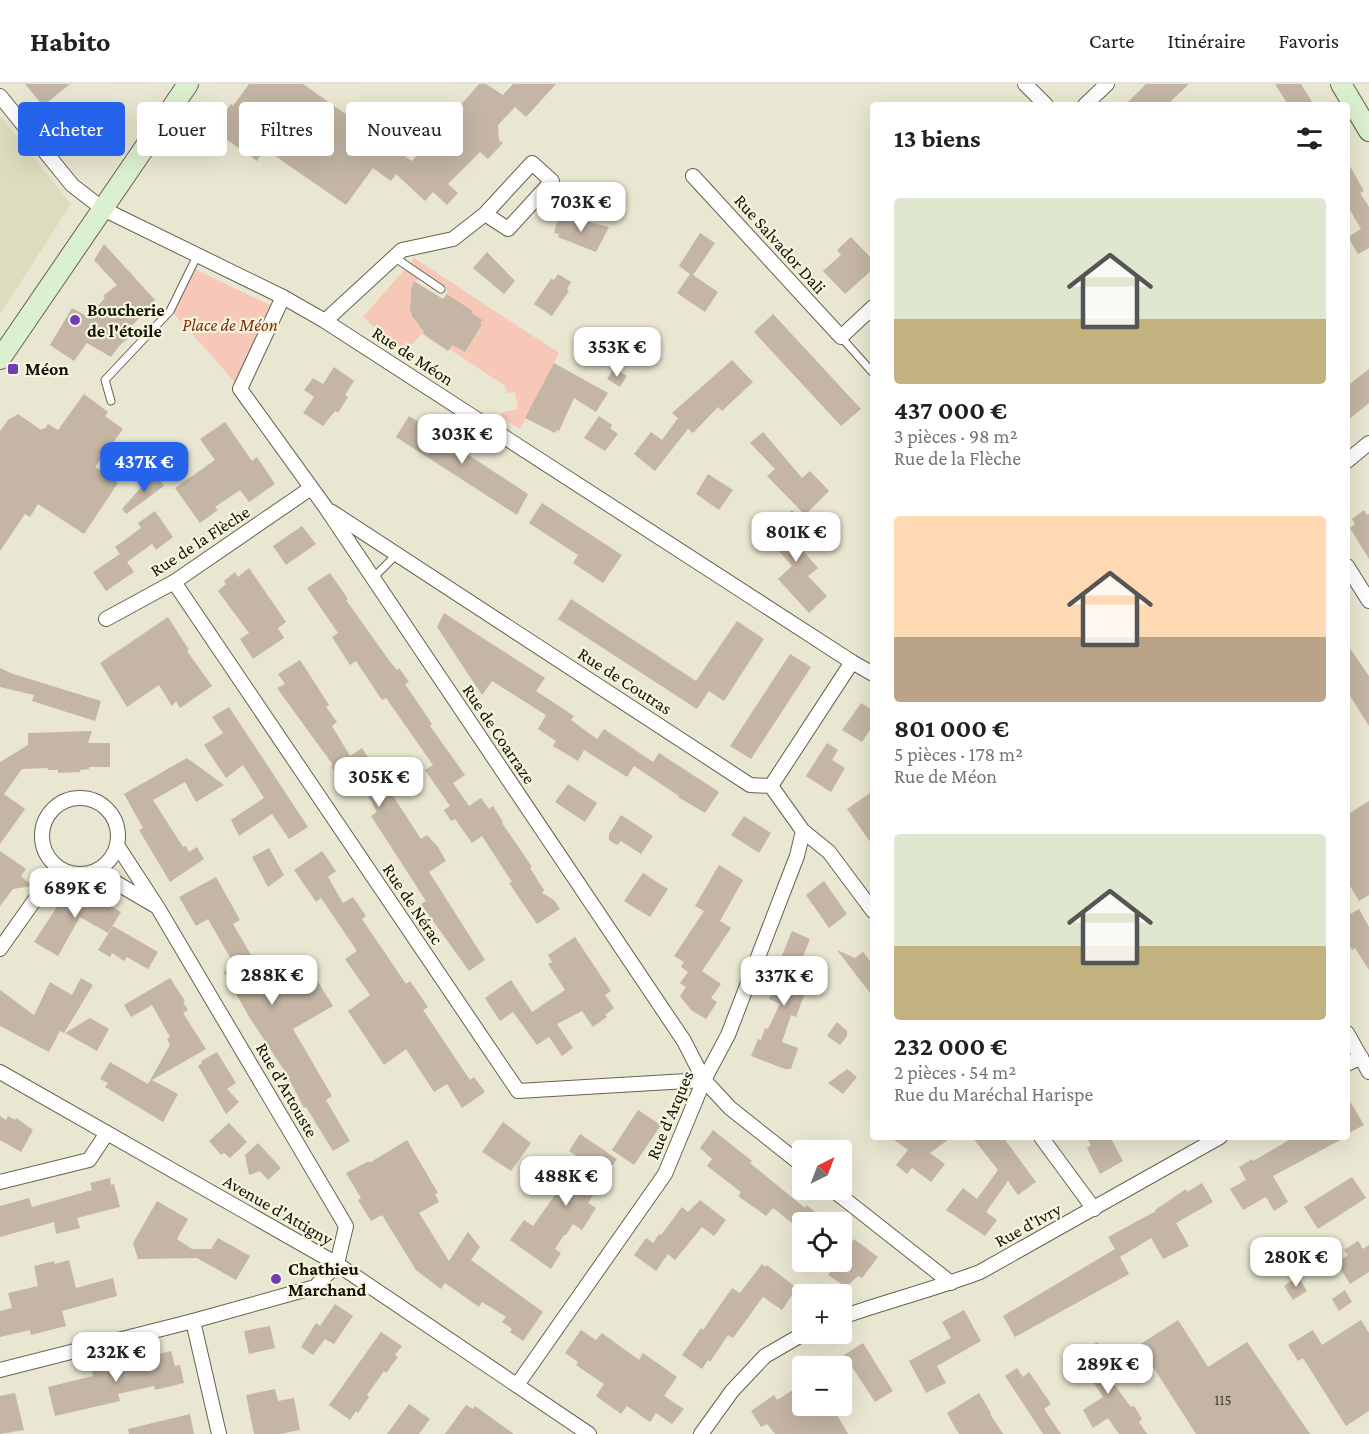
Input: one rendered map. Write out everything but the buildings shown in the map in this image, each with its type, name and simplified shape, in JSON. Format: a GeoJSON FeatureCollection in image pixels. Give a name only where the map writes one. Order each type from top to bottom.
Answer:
{"type":"FeatureCollection","features":[{"type":"Feature","properties":{"kind":"main road"},"geometry":{"type":"LineString","coordinates":[[0,359],[188,84]]}},
{"type":"Feature","properties":{"kind":"main road"},"geometry":{"type":"LineString","coordinates":[[1341,84],[1369,131]]}},
{"type":"Feature","properties":{"kind":"street"},"geometry":{"type":"LineString","coordinates":[[1025,84],[1043,102]]}},
{"type":"Feature","properties":{"kind":"street"},"geometry":{"type":"LineString","coordinates":[[1088,102],[1107,84]]}},
{"type":"Feature","properties":{"kind":"street","name":"Rue de Méon"},"geometry":{"type":"LineString","coordinates":[[0,96],[72,185],[103,209],[283,297],[325,321],[870,672]]}},
{"type":"Feature","properties":{"kind":"street"},"geometry":{"type":"LineString","coordinates":[[325,321],[402,250],[453,239],[485,214],[532,163],[552,181],[508,229],[485,214]]}},
{"type":"Feature","properties":{"kind":"street","name":"Rue Salvador Dali"},"geometry":{"type":"LineString","coordinates":[[693,176],[841,337]]}},
{"type":"Feature","properties":{"kind":"street","name":"Rue de Coarraze"},"geometry":{"type":"LineString","coordinates":[[283,297],[240,389],[326,508],[684,1041],[704,1080],[730,1108],[792,1158]]}},
{"type":"Feature","properties":{"kind":"street"},"geometry":{"type":"LineString","coordinates":[[841,337],[870,310]]}},
{"type":"Feature","properties":{"kind":"street"},"geometry":{"type":"LineString","coordinates":[[1350,459],[1369,443]]}},
{"type":"Feature","properties":{"kind":"street","name":"Rue de la Flèche"},"geometry":{"type":"LineString","coordinates":[[106,619],[174,582],[311,489]]}},
{"type":"Feature","properties":{"kind":"street","name":"Rue de Coutras"},"geometry":{"type":"LineString","coordinates":[[326,508],[750,784],[771,786]]}},
{"type":"Feature","properties":{"kind":"street"},"geometry":{"type":"LineString","coordinates":[[1350,571],[1369,601]]}},
{"type":"Feature","properties":{"kind":"street","name":"Rue de Nérac"},"geometry":{"type":"LineString","coordinates":[[174,582],[518,1091],[704,1080]]}},
{"type":"Feature","properties":{"kind":"street"},"geometry":{"type":"LineString","coordinates":[[852,662],[771,786],[804,831],[829,852],[870,907]]}},
{"type":"Feature","properties":{"kind":"street","name":"Rue d'Artouste"},"geometry":{"type":"LineString","coordinates":[[58,867],[46,852],[42,834],[51,811],[61,803],[73,799],[92,800],[107,810],[114,820],[118,833],[117,845],[158,908],[346,1226],[337,1264]]}},
{"type":"Feature","properties":{"kind":"street","name":"Rue d'Arques"},"geometry":{"type":"LineString","coordinates":[[517,1385],[665,1174],[704,1080],[728,1035],[797,856],[804,831]]}},
{"type":"Feature","properties":{"kind":"street"},"geometry":{"type":"LineString","coordinates":[[0,949],[58,867],[70,873],[83,874],[96,871],[112,856],[117,845]]}},
{"type":"Feature","properties":{"kind":"street","name":"Rue d'Artouste"},"geometry":{"type":"LineString","coordinates":[[96,871],[158,908]]}},
{"type":"Feature","properties":{"kind":"street"},"geometry":{"type":"LineString","coordinates":[[1350,1039],[1369,1071]]}},
{"type":"Feature","properties":{"kind":"street"},"geometry":{"type":"LineString","coordinates":[[1350,1062],[1360,1057]]}},
{"type":"Feature","properties":{"kind":"street","name":"Avenue d'Attigny"},"geometry":{"type":"LineString","coordinates":[[0,1072],[337,1264],[589,1434]]}},
{"type":"Feature","properties":{"kind":"street"},"geometry":{"type":"LineString","coordinates":[[0,1182],[89,1160],[107,1133]]}},
{"type":"Feature","properties":{"kind":"street"},"geometry":{"type":"LineString","coordinates":[[1043,1140],[1094,1209]]}},
{"type":"Feature","properties":{"kind":"street","name":"Rue d'Ivry"},"geometry":{"type":"LineString","coordinates":[[852,1313],[980,1272],[1215,1140]]}},
{"type":"Feature","properties":{"kind":"street"},"geometry":{"type":"LineString","coordinates":[[846,1200],[951,1283]]}},
{"type":"Feature","properties":{"kind":"street"},"geometry":{"type":"LineString","coordinates":[[0,1370],[315,1287],[337,1264]]}},
{"type":"Feature","properties":{"kind":"street"},"geometry":{"type":"LineString","coordinates":[[193,1321],[219,1434]]}},
{"type":"Feature","properties":{"kind":"street"},"geometry":{"type":"LineString","coordinates":[[700,1434],[732,1391],[765,1356],[792,1340]]}},
{"type":"Feature","properties":{"kind":"lane"},"geometry":{"type":"LineString","coordinates":[[111,401],[105,380],[170,311],[197,256]]}},
{"type":"Feature","properties":{"kind":"lane"},"geometry":{"type":"LineString","coordinates":[[394,257],[441,289]]}},
{"type":"Feature","properties":{"kind":"lane"},"geometry":{"type":"LineString","coordinates":[[841,337],[870,371]]}},
{"type":"Feature","properties":{"kind":"lane"},"geometry":{"type":"LineString","coordinates":[[372,579],[397,554]]}},
{"type":"Feature","properties":{"kind":"shaded area"},"geometry":{"type":"Polygon","coordinates":[[[0,116],[18,138],[18,156],[32,156],[71,204],[0,314],[0,116]]]}},
{"type":"Feature","properties":{"kind":"green space"},"geometry":{"type":"Polygon","coordinates":[[[414,258],[559,353],[520,429],[499,416],[504,412],[518,409],[515,392],[508,393],[504,385],[449,349],[452,345],[465,352],[482,326],[481,320],[472,313],[473,311],[446,293],[447,289],[410,264],[414,258]]]}},
{"type":"Feature","properties":{"kind":"green space","name":"Place de Méon"},"geometry":{"type":"Polygon","coordinates":[[[192,268],[276,308],[240,388],[171,310],[192,268]]]}},
{"type":"Feature","properties":{"kind":"green space"},"geometry":{"type":"Polygon","coordinates":[[[405,269],[419,280],[414,281],[410,296],[410,309],[415,320],[425,331],[403,353],[363,317],[405,269]]]}},
{"type":"Feature","properties":{"kind":"place","name":"Boucherie de l'étoile"},"geometry":{"type":"Point","coordinates":[75,320]}},
{"type":"Feature","properties":{"kind":"place","name":"Méon"},"geometry":{"type":"Point","coordinates":[13,369]}},
{"type":"Feature","properties":{"kind":"place","name":"Chathieu Marchand"},"geometry":{"type":"Point","coordinates":[276,1279]}}]}
